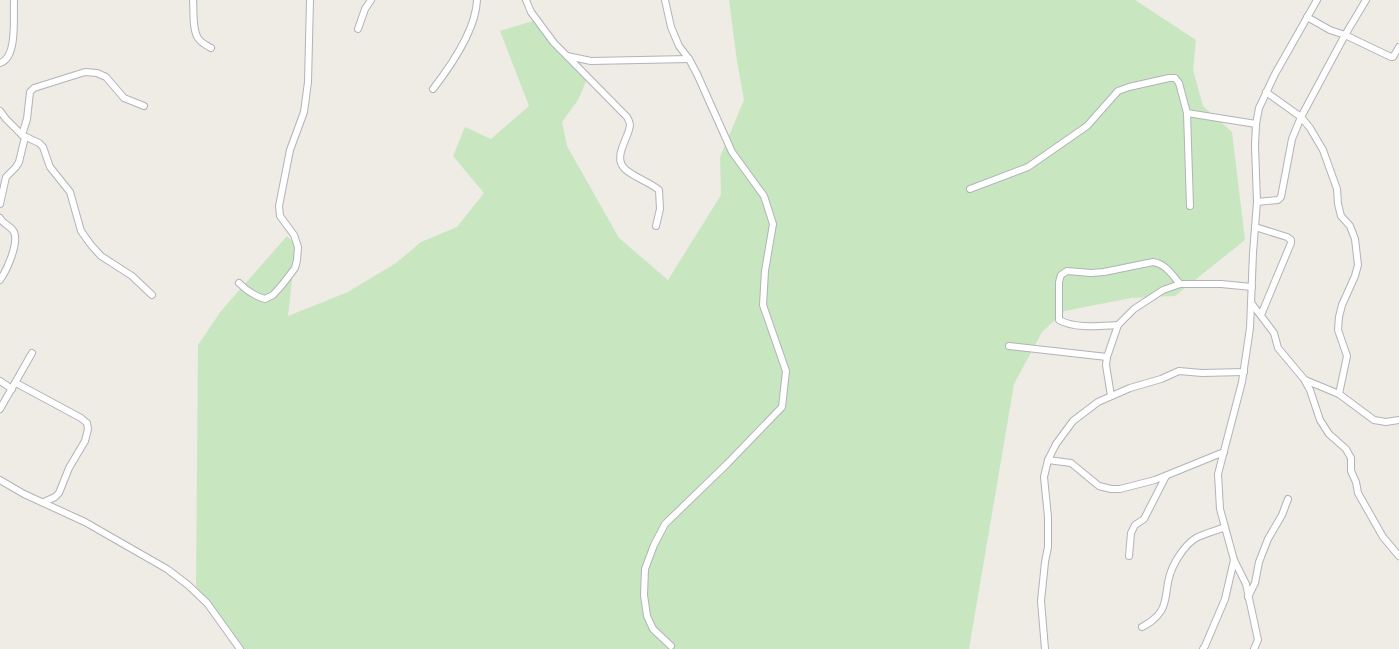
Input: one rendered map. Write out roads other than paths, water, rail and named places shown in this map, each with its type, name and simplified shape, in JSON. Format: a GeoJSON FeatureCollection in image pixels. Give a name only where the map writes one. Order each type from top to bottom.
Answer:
{"type":"FeatureCollection","features":[{"type":"Feature","properties":{"kind":"street"},"geometry":{"type":"LineString","coordinates":[[0,64],[10,56],[13,45],[14,0]]}},
{"type":"Feature","properties":{"kind":"street"},"geometry":{"type":"LineString","coordinates":[[193,0],[194,27],[197,37],[211,48]]}},
{"type":"Feature","properties":{"kind":"street"},"geometry":{"type":"LineString","coordinates":[[239,283],[256,296],[265,299],[273,295],[295,268],[298,247],[294,235],[280,216],[279,206],[290,150],[304,112],[307,90],[310,0]]}},
{"type":"Feature","properties":{"kind":"street"},"geometry":{"type":"LineString","coordinates":[[358,28],[365,9],[371,0]]}},
{"type":"Feature","properties":{"kind":"street"},"geometry":{"type":"LineString","coordinates":[[433,89],[450,68],[470,28],[477,6],[477,0]]}},
{"type":"Feature","properties":{"kind":"street"},"geometry":{"type":"LineString","coordinates":[[526,0],[531,12],[554,43],[627,117],[630,123],[629,130],[620,161],[624,168],[659,190],[660,210],[656,226]]}},
{"type":"Feature","properties":{"kind":"street"},"geometry":{"type":"LineString","coordinates":[[665,0],[671,27],[679,46],[689,59],[697,74],[732,152],[764,196],[773,224],[765,271],[763,305],[786,371],[782,407],[727,464],[665,524],[654,545],[646,569],[644,596],[647,616],[653,629],[670,646]]}},
{"type":"Feature","properties":{"kind":"street"},"geometry":{"type":"LineString","coordinates":[[1254,649],[1258,640],[1246,584],[1234,560],[1220,509],[1218,474],[1242,382],[1250,328],[1257,202],[1255,146],[1256,124],[1259,108],[1286,54],[1317,0]]}},
{"type":"Feature","properties":{"kind":"street"},"geometry":{"type":"LineString","coordinates":[[1257,202],[1278,200],[1280,197],[1292,139],[1301,117],[1345,35],[1366,0]]}},
{"type":"Feature","properties":{"kind":"street"},"geometry":{"type":"LineString","coordinates":[[1307,17],[1330,30],[1345,35],[1391,57],[1394,56],[1399,47]]}},
{"type":"Feature","properties":{"kind":"street"},"geometry":{"type":"LineString","coordinates":[[566,56],[591,61],[689,59]]}},
{"type":"Feature","properties":{"kind":"street"},"geometry":{"type":"LineString","coordinates":[[0,204],[6,177],[19,162],[27,119],[30,92],[34,88],[85,72],[97,73],[106,77],[124,98],[144,106]]}},
{"type":"Feature","properties":{"kind":"street"},"geometry":{"type":"LineString","coordinates":[[970,189],[1028,166],[1087,126],[1118,91],[1129,86],[1175,78],[1182,91],[1187,113],[1190,206]]}},
{"type":"Feature","properties":{"kind":"street"},"geometry":{"type":"LineString","coordinates":[[1266,92],[1301,117],[1310,128],[1323,150],[1337,189],[1338,204],[1341,216],[1350,226],[1355,239],[1358,264],[1356,276],[1342,305],[1339,317],[1338,330],[1347,356],[1339,394]]}},
{"type":"Feature","properties":{"kind":"street"},"geometry":{"type":"LineString","coordinates":[[0,111],[6,120],[24,136],[39,143],[43,147],[50,167],[70,192],[81,231],[91,245],[101,256],[132,276],[152,295]]}},
{"type":"Feature","properties":{"kind":"street"},"geometry":{"type":"LineString","coordinates":[[1187,113],[1256,124]]}},
{"type":"Feature","properties":{"kind":"street"},"geometry":{"type":"LineString","coordinates":[[0,218],[2,222],[12,229],[15,240],[10,262],[0,280]]}},
{"type":"Feature","properties":{"kind":"street"},"geometry":{"type":"LineString","coordinates":[[1255,227],[1287,237],[1291,243],[1261,315]]}},
{"type":"Feature","properties":{"kind":"street"},"geometry":{"type":"LineString","coordinates":[[1118,325],[1084,326],[1064,323],[1059,320],[1059,282],[1061,275],[1067,270],[1104,272],[1153,262],[1160,263],[1164,266],[1180,284]]}},
{"type":"Feature","properties":{"kind":"street"},"geometry":{"type":"LineString","coordinates":[[1111,396],[1106,365],[1107,357],[1118,325],[1134,309],[1163,290],[1180,284],[1221,284],[1252,287]]}},
{"type":"Feature","properties":{"kind":"street"},"geometry":{"type":"LineString","coordinates":[[1252,304],[1274,333],[1278,348],[1304,379],[1310,390],[1320,420],[1329,434],[1346,449],[1351,458],[1351,471],[1356,482],[1358,493],[1383,537],[1399,556]]}},
{"type":"Feature","properties":{"kind":"street"},"geometry":{"type":"LineString","coordinates":[[1009,346],[1107,357]]}},
{"type":"Feature","properties":{"kind":"street"},"geometry":{"type":"LineString","coordinates":[[0,409],[32,353]]}},
{"type":"Feature","properties":{"kind":"street"},"geometry":{"type":"LineString","coordinates":[[1045,649],[1041,601],[1048,547],[1048,517],[1044,478],[1048,460],[1056,444],[1073,421],[1098,402],[1130,388],[1161,379],[1179,371],[1202,373],[1244,372]]}},
{"type":"Feature","properties":{"kind":"street"},"geometry":{"type":"LineString","coordinates":[[1304,379],[1339,394],[1374,420],[1386,422],[1399,420]]}},
{"type":"Feature","properties":{"kind":"street"},"geometry":{"type":"LineString","coordinates":[[0,381],[12,389]]}},
{"type":"Feature","properties":{"kind":"street"},"geometry":{"type":"LineString","coordinates":[[16,382],[81,418],[87,423],[88,429],[85,441],[69,468],[59,493],[55,497],[44,502]]}},
{"type":"Feature","properties":{"kind":"street"},"geometry":{"type":"LineString","coordinates":[[1048,460],[1071,463],[1099,486],[1111,489],[1120,489],[1166,476],[1224,452]]}},
{"type":"Feature","properties":{"kind":"street"},"geometry":{"type":"LineString","coordinates":[[1129,556],[1131,532],[1135,525],[1144,519],[1151,508],[1166,476]]}},
{"type":"Feature","properties":{"kind":"street"},"geometry":{"type":"LineString","coordinates":[[0,480],[24,494],[85,522],[167,569],[188,585],[207,603],[240,649]]}},
{"type":"Feature","properties":{"kind":"street"},"geometry":{"type":"LineString","coordinates":[[1248,597],[1255,583],[1259,562],[1268,538],[1282,515],[1288,500]]}},
{"type":"Feature","properties":{"kind":"street"},"geometry":{"type":"LineString","coordinates":[[1142,627],[1154,619],[1161,611],[1169,578],[1175,563],[1183,550],[1195,538],[1225,527]]}},
{"type":"Feature","properties":{"kind":"street"},"geometry":{"type":"LineString","coordinates":[[1203,649],[1225,599],[1234,560]]}}]}
